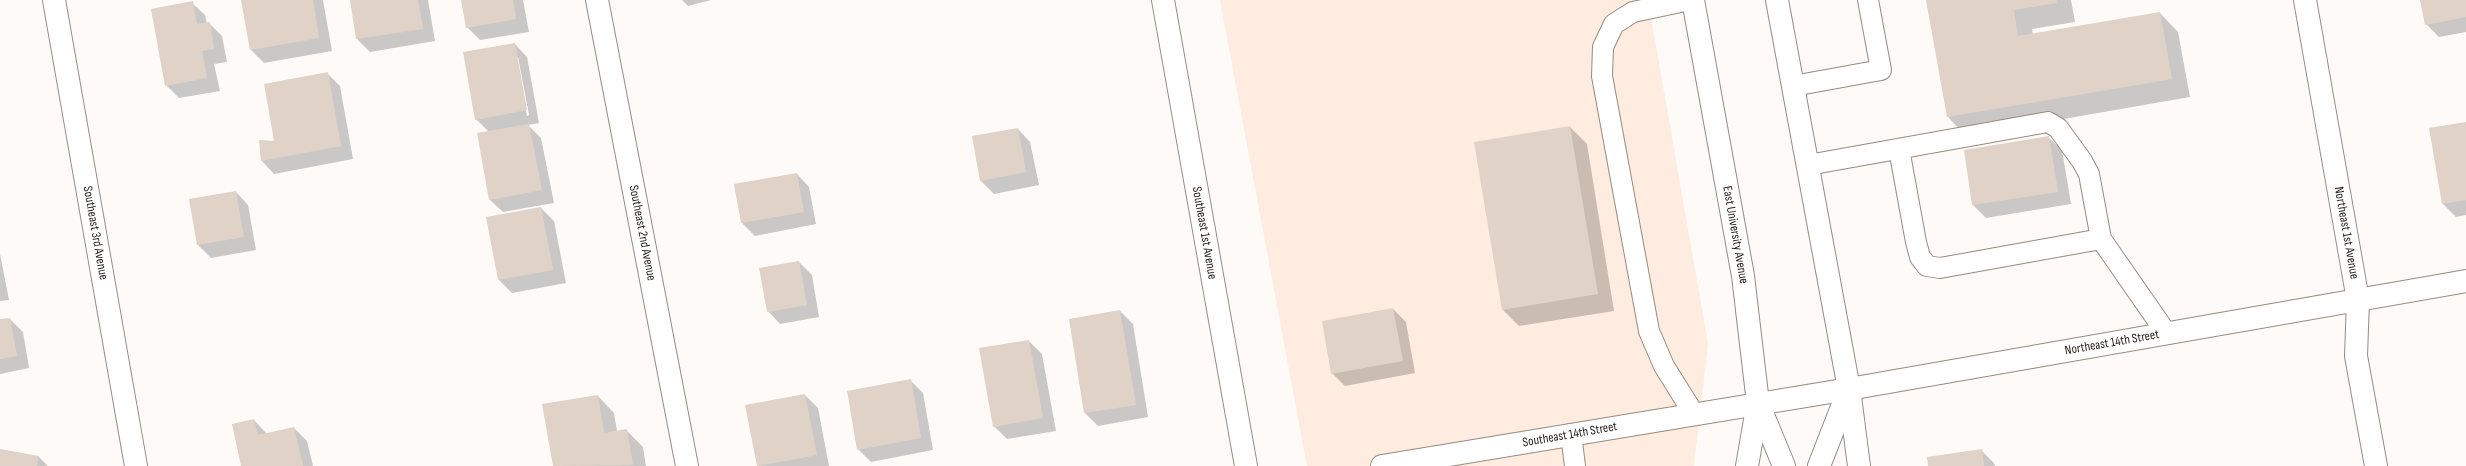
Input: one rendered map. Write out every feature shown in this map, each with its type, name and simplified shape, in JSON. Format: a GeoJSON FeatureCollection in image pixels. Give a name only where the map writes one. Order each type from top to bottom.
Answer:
{"type":"FeatureCollection","features":[{"type":"Feature","properties":{"kind":"main road","name":"Southeast 3rd Avenue"},"geometry":{"type":"LineString","coordinates":[[54,0],[136,466]]}},
{"type":"Feature","properties":{"kind":"main road","name":"Southeast 2nd Avenue"},"geometry":{"type":"LineString","coordinates":[[597,0],[687,466]]}},
{"type":"Feature","properties":{"kind":"main road","name":"Southeast 1st Avenue"},"geometry":{"type":"LineString","coordinates":[[1163,0],[1246,466]]}},
{"type":"Feature","properties":{"kind":"main road","name":"East University Avenue"},"geometry":{"type":"LineString","coordinates":[[1691,0],[1743,276],[1758,403],[1784,466]]}},
{"type":"Feature","properties":{"kind":"main road"},"geometry":{"type":"LineString","coordinates":[[1777,0],[1849,389],[1859,466]]}},
{"type":"Feature","properties":{"kind":"main road","name":"Northeast 1st Avenue"},"geometry":{"type":"LineString","coordinates":[[2305,0],[2358,300],[2356,356],[2376,466]]}},
{"type":"Feature","properties":{"kind":"main road","name":"Northeast 14th Street"},"geometry":{"type":"LineString","coordinates":[[1758,403],[1849,389],[2466,281]]}},
{"type":"Feature","properties":{"kind":"main road"},"geometry":{"type":"LineString","coordinates":[[1819,466],[1849,389]]}},
{"type":"Feature","properties":{"kind":"main road","name":"Southeast 14th Street"},"geometry":{"type":"LineString","coordinates":[[1382,466],[1758,403]]}},
{"type":"Feature","properties":{"kind":"main road"},"geometry":{"type":"LineString","coordinates":[[1747,466],[1758,403]]}},
{"type":"Feature","properties":{"kind":"lane"},"geometry":{"type":"LineString","coordinates":[[1691,0],[1633,12],[1614,24],[1603,47],[1602,76],[1648,332],[1664,366],[1694,414]]}},
{"type":"Feature","properties":{"kind":"lane"},"geometry":{"type":"LineString","coordinates":[[1793,86],[1880,70],[1868,0]]}},
{"type":"Feature","properties":{"kind":"lane"},"geometry":{"type":"LineString","coordinates":[[1808,165],[2048,122],[2058,128],[2067,139],[2089,174],[2101,239],[2167,334]]}},
{"type":"Feature","properties":{"kind":"lane"},"geometry":{"type":"LineString","coordinates":[[1899,149],[1916,242],[1920,257],[1927,266],[1940,268],[2101,239]]}},
{"type":"Feature","properties":{"kind":"lane"},"geometry":{"type":"LineString","coordinates":[[1571,434],[1575,466]]}},
{"type":"Feature","properties":{"kind":"shaded area"},"geometry":{"type":"Polygon","coordinates":[[[1220,0],[1648,0],[1708,344],[1694,466],[1307,466],[1220,0]]]}},
{"type":"Feature","properties":{"kind":"building"},"geometry":{"type":"Polygon","coordinates":[[[241,0],[313,0],[319,38],[250,50],[241,0]]]}},
{"type":"Feature","properties":{"kind":"building"},"geometry":{"type":"Polygon","coordinates":[[[350,0],[418,0],[423,29],[356,39],[350,0]]]}},
{"type":"Feature","properties":{"kind":"building"},"geometry":{"type":"Polygon","coordinates":[[[461,0],[513,0],[516,19],[466,28],[461,0]]]}},
{"type":"Feature","properties":{"kind":"building"},"geometry":{"type":"Polygon","coordinates":[[[1926,0],[2056,0],[2057,3],[2014,10],[2018,36],[2160,12],[2172,79],[1947,117],[1926,0]]]}},
{"type":"Feature","properties":{"kind":"building"},"geometry":{"type":"Polygon","coordinates":[[[2420,0],[2466,0],[2466,17],[2425,25],[2420,0]]]}},
{"type":"Feature","properties":{"kind":"building"},"geometry":{"type":"Polygon","coordinates":[[[193,1],[197,24],[210,22],[214,49],[202,51],[207,78],[165,86],[151,9],[193,1]]]}},
{"type":"Feature","properties":{"kind":"building"},"geometry":{"type":"Polygon","coordinates":[[[515,43],[527,110],[475,120],[463,52],[515,43]]]}},
{"type":"Feature","properties":{"kind":"building"},"geometry":{"type":"Polygon","coordinates":[[[328,72],[341,146],[261,161],[259,140],[274,141],[264,84],[328,72]]]}},
{"type":"Feature","properties":{"kind":"building"},"geometry":{"type":"Polygon","coordinates":[[[2466,122],[2466,200],[2442,204],[2429,128],[2466,122]]]}},
{"type":"Feature","properties":{"kind":"building"},"geometry":{"type":"Polygon","coordinates":[[[529,124],[542,190],[489,200],[477,133],[529,124]]]}},
{"type":"Feature","properties":{"kind":"building"},"geometry":{"type":"Polygon","coordinates":[[[1570,126],[1598,294],[1502,310],[1474,142],[1570,126]]]}},
{"type":"Feature","properties":{"kind":"building"},"geometry":{"type":"Polygon","coordinates":[[[1018,128],[1026,172],[980,181],[972,136],[1018,128]]]}},
{"type":"Feature","properties":{"kind":"building"},"geometry":{"type":"Polygon","coordinates":[[[2049,136],[2058,192],[1972,205],[1964,150],[2049,136]]]}},
{"type":"Feature","properties":{"kind":"building"},"geometry":{"type":"Polygon","coordinates":[[[797,173],[804,212],[741,223],[734,184],[797,173]]]}},
{"type":"Feature","properties":{"kind":"building"},"geometry":{"type":"Polygon","coordinates":[[[236,191],[244,237],[197,245],[189,199],[236,191]]]}},
{"type":"Feature","properties":{"kind":"building"},"geometry":{"type":"Polygon","coordinates":[[[541,207],[553,270],[498,280],[486,217],[541,207]]]}},
{"type":"Feature","properties":{"kind":"building"},"geometry":{"type":"Polygon","coordinates":[[[799,261],[807,305],[767,312],[759,268],[799,261]]]}},
{"type":"Feature","properties":{"kind":"building"},"geometry":{"type":"Polygon","coordinates":[[[1393,308],[1403,361],[1331,374],[1322,321],[1393,308]]]}},
{"type":"Feature","properties":{"kind":"building"},"geometry":{"type":"Polygon","coordinates":[[[1120,310],[1136,405],[1084,413],[1069,319],[1120,310]]]}},
{"type":"Feature","properties":{"kind":"building"},"geometry":{"type":"Polygon","coordinates":[[[10,318],[17,356],[0,359],[0,319],[10,318]]]}},
{"type":"Feature","properties":{"kind":"building"},"geometry":{"type":"Polygon","coordinates":[[[1029,340],[1043,418],[993,427],[979,348],[1029,340]]]}},
{"type":"Feature","properties":{"kind":"building"},"geometry":{"type":"Polygon","coordinates":[[[911,379],[921,438],[857,450],[847,391],[911,379]]]}},
{"type":"Feature","properties":{"kind":"building"},"geometry":{"type":"Polygon","coordinates":[[[805,394],[817,455],[757,466],[745,405],[805,394]]]}},
{"type":"Feature","properties":{"kind":"building"},"geometry":{"type":"Polygon","coordinates":[[[598,395],[604,433],[627,429],[633,465],[553,466],[542,404],[598,395]]]}},
{"type":"Feature","properties":{"kind":"building"},"geometry":{"type":"Polygon","coordinates":[[[254,419],[258,435],[294,427],[303,466],[241,466],[232,424],[254,419]]]}},
{"type":"Feature","properties":{"kind":"building"},"geometry":{"type":"Polygon","coordinates":[[[0,449],[39,456],[37,466],[0,466],[0,449]]]}},
{"type":"Feature","properties":{"kind":"building"},"geometry":{"type":"Polygon","coordinates":[[[1982,449],[1984,466],[1928,466],[1927,457],[1982,449]]]}}]}
